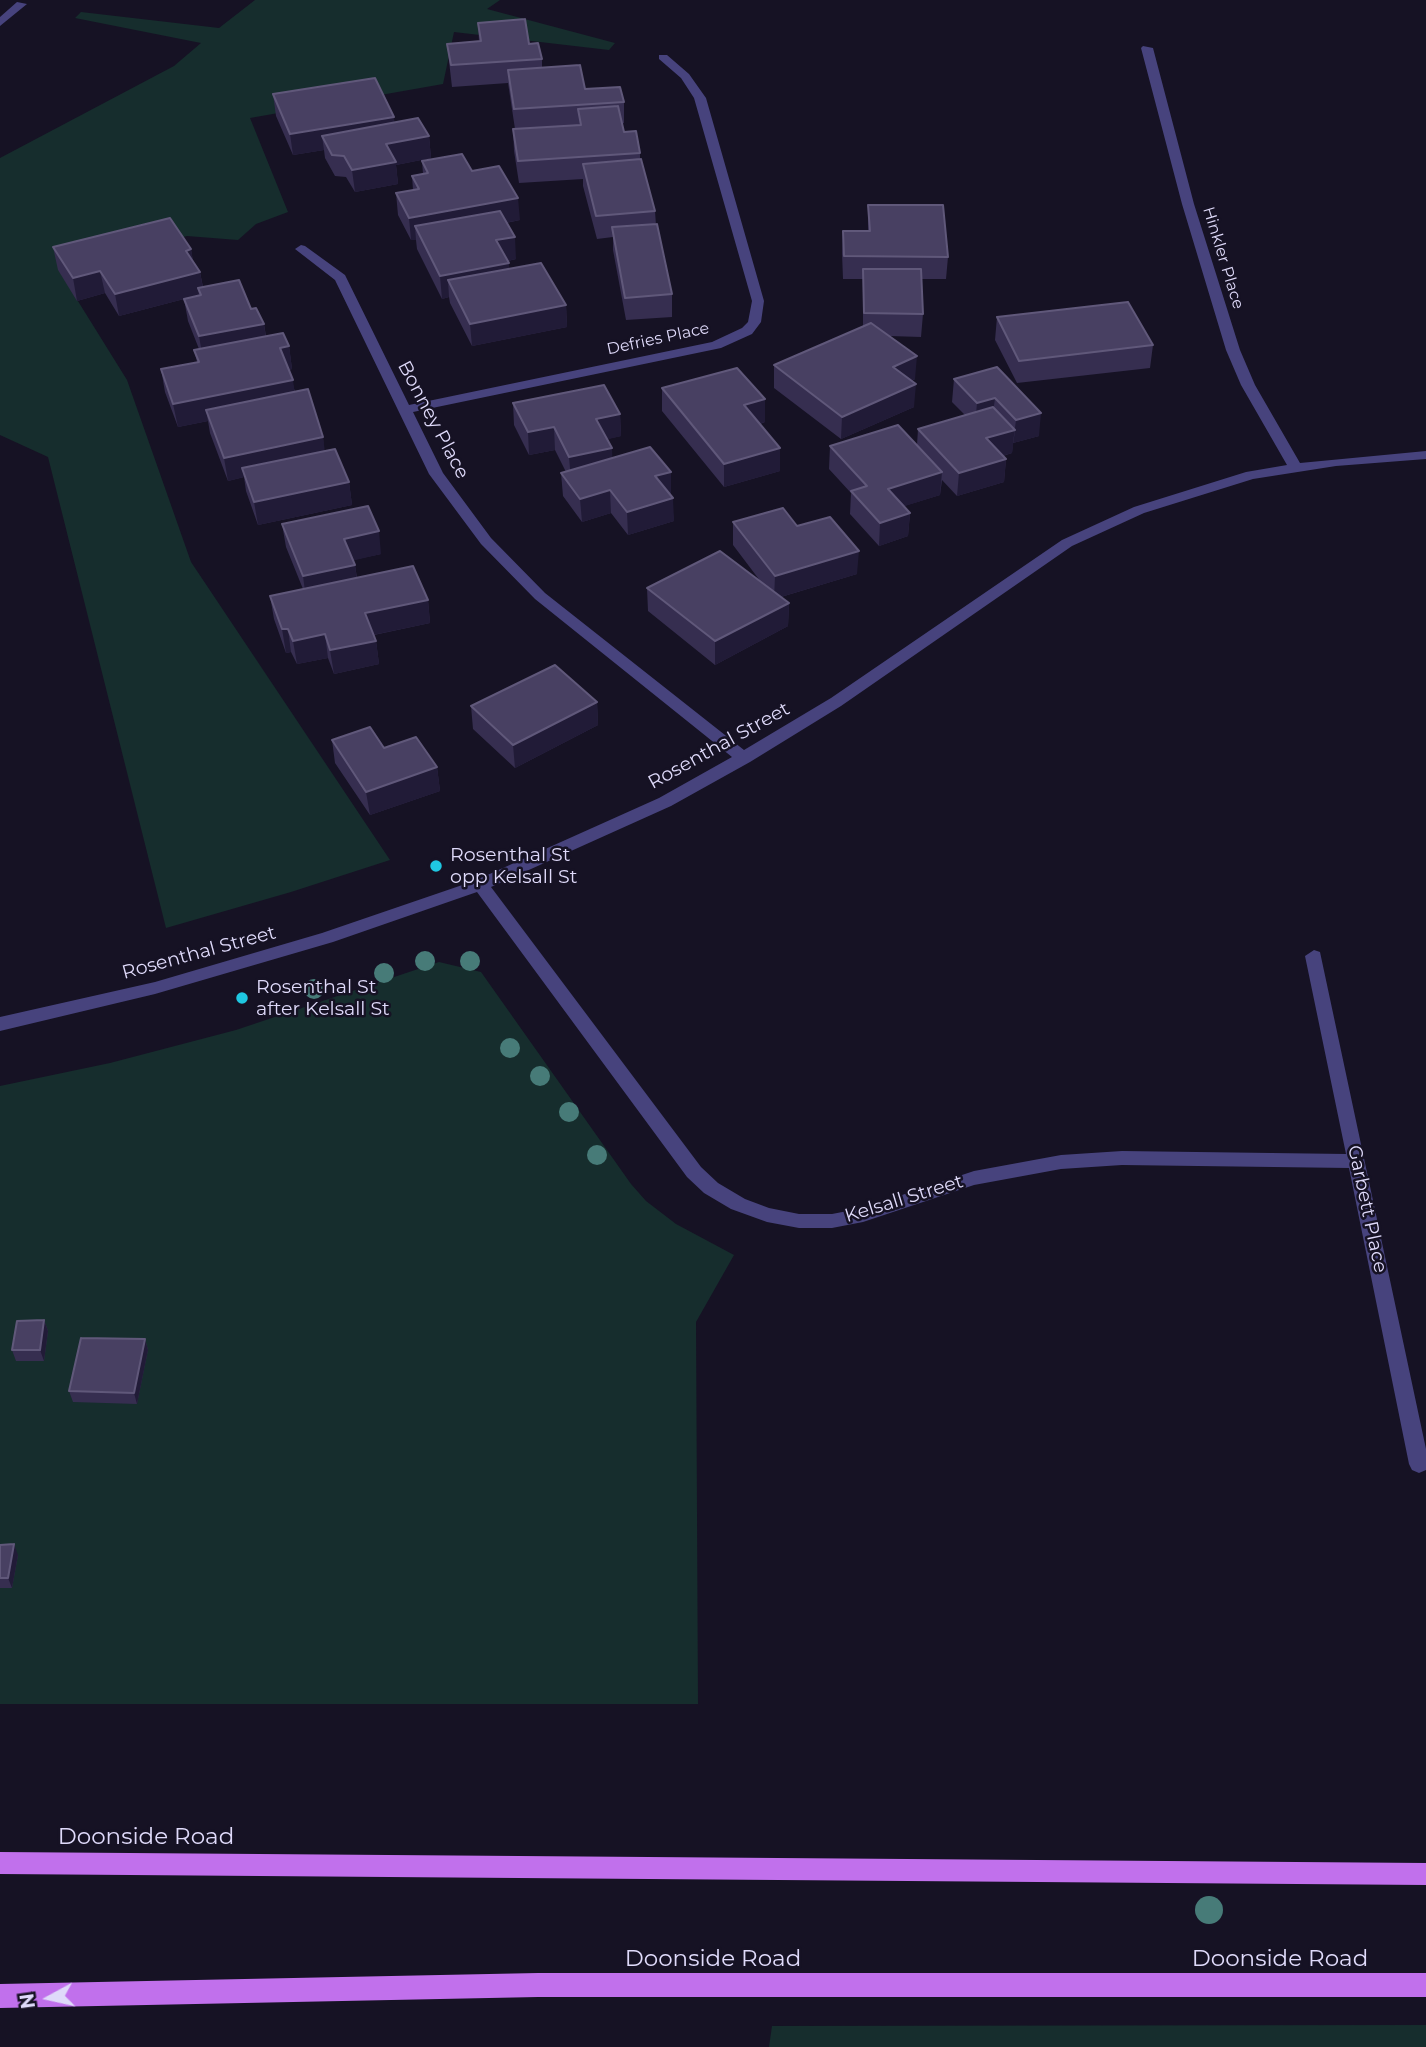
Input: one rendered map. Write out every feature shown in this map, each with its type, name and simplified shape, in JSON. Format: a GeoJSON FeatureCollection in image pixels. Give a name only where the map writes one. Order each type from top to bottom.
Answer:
{"type":"FeatureCollection","features":[{"type":"Feature","properties":{"kind":"main road","name":"Doonside Road"},"geometry":{"type":"LineString","coordinates":[[0,1863],[1426,1874]]}},
{"type":"Feature","properties":{"kind":"main road","name":"Doonside Road"},"geometry":{"type":"LineString","coordinates":[[0,1996],[538,1985],[1426,1985]]}},
{"type":"Feature","properties":{"kind":"street"},"geometry":{"type":"LineString","coordinates":[[0,23],[21,4]]}},
{"type":"Feature","properties":{"kind":"street","name":"Hinkler Place"},"geometry":{"type":"LineString","coordinates":[[1147,48],[1188,204],[1233,350],[1248,385],[1295,467]]}},
{"type":"Feature","properties":{"kind":"street","name":"Defries Place"},"geometry":{"type":"LineString","coordinates":[[403,410],[716,345],[747,331],[754,322],[758,300],[700,98],[685,76],[663,57]]}},
{"type":"Feature","properties":{"kind":"street","name":"Bonney Place"},"geometry":{"type":"LineString","coordinates":[[302,249],[340,278],[436,474],[486,541],[540,596],[744,758]]}},
{"type":"Feature","properties":{"kind":"street","name":"Rosenthal Street"},"geometry":{"type":"LineString","coordinates":[[0,1024],[246,964],[480,885],[664,802],[744,758],[836,702],[1067,543],[1164,500],[1251,475],[1295,467],[1426,455]]}},
{"type":"Feature","properties":{"kind":"street","name":"Kelsall Street"},"geometry":{"type":"LineString","coordinates":[[480,885],[694,1172],[711,1188],[738,1204],[768,1215],[799,1221],[832,1221],[863,1215],[974,1178],[1061,1162],[1122,1158],[1357,1161]]}},
{"type":"Feature","properties":{"kind":"street","name":"Garbett Place"},"geometry":{"type":"LineString","coordinates":[[1314,956],[1419,1464]]}},
{"type":"Feature","properties":{"kind":"green space"},"geometry":{"type":"Polygon","coordinates":[[[255,0],[500,0],[487,9],[615,43],[609,50],[454,32],[443,84],[250,118],[288,212],[256,224],[238,240],[187,236],[58,269],[127,380],[191,562],[390,860],[166,928],[48,457],[0,435],[0,158],[174,66],[201,43],[75,18],[81,12],[219,28],[255,0]]]}},
{"type":"Feature","properties":{"kind":"green space"},"geometry":{"type":"Polygon","coordinates":[[[439,962],[481,972],[631,1184],[646,1201],[676,1224],[734,1255],[696,1322],[698,1704],[0,1704],[0,1086],[110,1063],[236,1030],[439,962]]]}},
{"type":"Feature","properties":{"kind":"green space"},"geometry":{"type":"Polygon","coordinates":[[[1426,2025],[1426,2047],[769,2047],[772,2026],[1426,2025]]]}},
{"type":"Feature","properties":{"kind":"building"},"geometry":{"type":"Polygon","coordinates":[[[525,19],[529,44],[538,43],[542,59],[451,65],[447,44],[481,41],[478,23],[525,19]]]}},
{"type":"Feature","properties":{"kind":"building"},"geometry":{"type":"Polygon","coordinates":[[[580,65],[585,89],[620,87],[624,102],[514,109],[508,70],[580,65]]]}},
{"type":"Feature","properties":{"kind":"building"},"geometry":{"type":"Polygon","coordinates":[[[375,78],[394,117],[290,134],[273,94],[375,78]]]}},
{"type":"Feature","properties":{"kind":"building"},"geometry":{"type":"Polygon","coordinates":[[[618,106],[624,132],[636,131],[640,153],[518,161],[513,129],[581,125],[578,109],[618,106]]]}},
{"type":"Feature","properties":{"kind":"building"},"geometry":{"type":"Polygon","coordinates":[[[418,118],[429,136],[386,144],[396,162],[352,170],[344,156],[332,155],[322,136],[418,118]]]}},
{"type":"Feature","properties":{"kind":"building"},"geometry":{"type":"Polygon","coordinates":[[[462,154],[472,171],[499,166],[518,198],[409,218],[396,193],[419,189],[412,176],[428,173],[422,161],[462,154]]]}},
{"type":"Feature","properties":{"kind":"building"},"geometry":{"type":"Polygon","coordinates":[[[641,159],[655,211],[596,216],[583,164],[641,159]]]}},
{"type":"Feature","properties":{"kind":"building"},"geometry":{"type":"Polygon","coordinates":[[[868,205],[943,205],[948,257],[844,256],[843,231],[870,231],[868,205]]]}},
{"type":"Feature","properties":{"kind":"building"},"geometry":{"type":"Polygon","coordinates":[[[500,211],[515,237],[496,240],[509,263],[440,276],[415,226],[500,211]]]}},
{"type":"Feature","properties":{"kind":"building"},"geometry":{"type":"Polygon","coordinates":[[[170,218],[191,249],[186,251],[200,272],[115,294],[100,271],[73,278],[53,247],[170,218]]]}},
{"type":"Feature","properties":{"kind":"building"},"geometry":{"type":"Polygon","coordinates":[[[657,224],[672,294],[625,298],[612,227],[657,224]]]}},
{"type":"Feature","properties":{"kind":"building"},"geometry":{"type":"Polygon","coordinates":[[[541,263],[566,305],[470,324],[448,280],[541,263]]]}},
{"type":"Feature","properties":{"kind":"building"},"geometry":{"type":"Polygon","coordinates":[[[863,269],[921,269],[923,314],[864,313],[863,269]]]}},
{"type":"Feature","properties":{"kind":"building"},"geometry":{"type":"Polygon","coordinates":[[[239,280],[251,309],[256,308],[264,324],[199,336],[184,299],[201,295],[198,288],[239,280]]]}},
{"type":"Feature","properties":{"kind":"building"},"geometry":{"type":"Polygon","coordinates":[[[1128,302],[1153,345],[1019,361],[997,317],[1128,302]]]}},
{"type":"Feature","properties":{"kind":"building"},"geometry":{"type":"Polygon","coordinates":[[[871,323],[917,356],[893,367],[916,384],[842,417],[774,365],[871,323]]]}},
{"type":"Feature","properties":{"kind":"building"},"geometry":{"type":"Polygon","coordinates":[[[283,333],[289,346],[280,348],[293,380],[173,404],[161,369],[199,362],[194,350],[283,333]]]}},
{"type":"Feature","properties":{"kind":"building"},"geometry":{"type":"Polygon","coordinates":[[[997,367],[1041,413],[1016,420],[995,398],[977,403],[954,379],[997,367]]]}},
{"type":"Feature","properties":{"kind":"building"},"geometry":{"type":"Polygon","coordinates":[[[737,368],[765,399],[744,405],[780,448],[724,464],[662,388],[737,368]]]}},
{"type":"Feature","properties":{"kind":"building"},"geometry":{"type":"Polygon","coordinates":[[[604,385],[620,414],[596,419],[612,448],[569,457],[554,427],[528,432],[513,403],[604,385]]]}},
{"type":"Feature","properties":{"kind":"building"},"geometry":{"type":"Polygon","coordinates":[[[308,389],[323,437],[224,458],[206,410],[308,389]]]}},
{"type":"Feature","properties":{"kind":"building"},"geometry":{"type":"Polygon","coordinates":[[[993,407],[1015,430],[986,438],[1006,459],[959,473],[918,429],[993,407]]]}},
{"type":"Feature","properties":{"kind":"building"},"geometry":{"type":"Polygon","coordinates":[[[898,425],[942,472],[888,489],[910,513],[880,523],[851,491],[867,486],[830,446],[898,425]]]}},
{"type":"Feature","properties":{"kind":"building"},"geometry":{"type":"Polygon","coordinates":[[[650,447],[671,472],[655,476],[673,498],[627,512],[610,490],[580,499],[561,473],[650,447]]]}},
{"type":"Feature","properties":{"kind":"building"},"geometry":{"type":"Polygon","coordinates":[[[335,449],[349,482],[254,502],[242,468],[335,449]]]}},
{"type":"Feature","properties":{"kind":"building"},"geometry":{"type":"Polygon","coordinates":[[[368,506],[379,531],[344,539],[355,565],[303,576],[282,524],[368,506]]]}},
{"type":"Feature","properties":{"kind":"building"},"geometry":{"type":"Polygon","coordinates":[[[783,508],[797,526],[830,517],[859,551],[775,576],[733,522],[783,508]]]}},
{"type":"Feature","properties":{"kind":"building"},"geometry":{"type":"Polygon","coordinates":[[[720,551],[789,603],[715,641],[647,588],[720,551]]]}},
{"type":"Feature","properties":{"kind":"building"},"geometry":{"type":"Polygon","coordinates":[[[413,566],[428,600],[365,613],[376,641],[330,650],[325,634],[293,641],[288,629],[282,629],[270,596],[413,566]]]}},
{"type":"Feature","properties":{"kind":"building"},"geometry":{"type":"Polygon","coordinates":[[[555,665],[597,702],[513,745],[471,706],[555,665]]]}},
{"type":"Feature","properties":{"kind":"building"},"geometry":{"type":"Polygon","coordinates":[[[370,727],[384,748],[416,737],[437,767],[366,792],[332,740],[370,727]]]}},
{"type":"Feature","properties":{"kind":"building"},"geometry":{"type":"Polygon","coordinates":[[[44,1320],[40,1350],[12,1350],[17,1321],[44,1320]]]}},
{"type":"Feature","properties":{"kind":"building"},"geometry":{"type":"Polygon","coordinates":[[[81,1338],[145,1339],[134,1393],[69,1391],[81,1338]]]}},
{"type":"Feature","properties":{"kind":"building"},"geometry":{"type":"Polygon","coordinates":[[[14,1544],[8,1578],[0,1578],[0,1545],[14,1544]]]}},
{"type":"Feature","properties":{"kind":"place","name":"Rosenthal St opp Kelsall St"},"geometry":{"type":"Point","coordinates":[436,866]}},
{"type":"Feature","properties":{"kind":"place","name":"Rosenthal St after Kelsall St"},"geometry":{"type":"Point","coordinates":[242,998]}}]}
